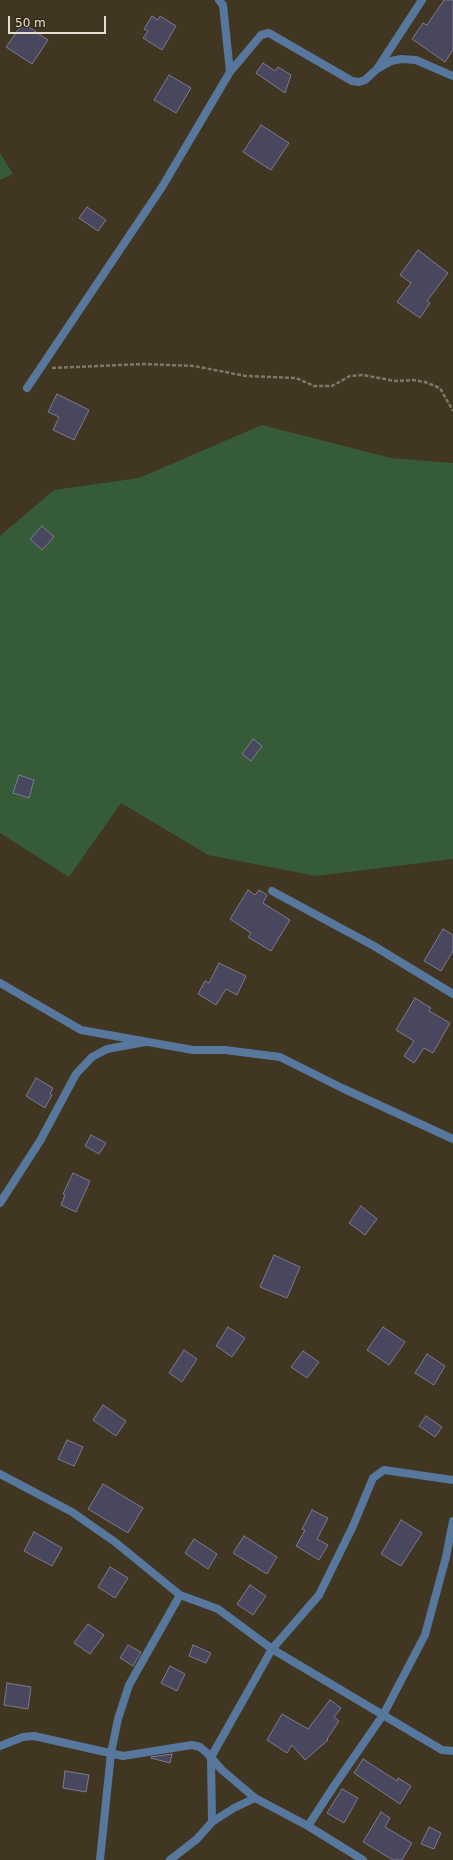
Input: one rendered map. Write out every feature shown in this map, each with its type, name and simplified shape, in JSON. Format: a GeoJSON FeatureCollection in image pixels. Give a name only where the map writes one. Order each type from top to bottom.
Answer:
{"type":"FeatureCollection","features":[{"type":"Feature","properties":{"kind":"street"},"geometry":{"type":"LineString","coordinates":[[219,0],[223,5],[230,72]]}},
{"type":"Feature","properties":{"kind":"street"},"geometry":{"type":"LineString","coordinates":[[27,388],[162,188],[230,72],[261,35],[269,33],[352,82],[366,80],[377,69],[422,0]]}},
{"type":"Feature","properties":{"kind":"street"},"geometry":{"type":"LineString","coordinates":[[377,69],[391,61],[401,59],[416,60],[453,76]]}},
{"type":"Feature","properties":{"kind":"street"},"geometry":{"type":"LineString","coordinates":[[272,891],[374,946],[453,994]]}},
{"type":"Feature","properties":{"kind":"street"},"geometry":{"type":"LineString","coordinates":[[0,983],[81,1030],[150,1041],[193,1050],[224,1050],[280,1056],[342,1088],[453,1139]]}},
{"type":"Feature","properties":{"kind":"street"},"geometry":{"type":"LineString","coordinates":[[0,1203],[40,1141],[76,1074],[92,1057],[107,1049],[150,1041]]}},
{"type":"Feature","properties":{"kind":"street"},"geometry":{"type":"LineString","coordinates":[[212,1822],[211,1758],[272,1649],[319,1595],[354,1526],[373,1478],[384,1470],[453,1480]]}},
{"type":"Feature","properties":{"kind":"street"},"geometry":{"type":"LineString","coordinates":[[0,1474],[72,1512],[115,1542],[180,1595],[218,1609],[272,1649],[442,1750],[453,1751]]}},
{"type":"Feature","properties":{"kind":"street"},"geometry":{"type":"LineString","coordinates":[[308,1826],[383,1715],[425,1635],[446,1556],[453,1521]]}},
{"type":"Feature","properties":{"kind":"street"},"geometry":{"type":"LineString","coordinates":[[100,1860],[111,1753],[118,1719],[129,1685],[180,1595]]}},
{"type":"Feature","properties":{"kind":"street"},"geometry":{"type":"LineString","coordinates":[[0,1746],[23,1737],[34,1736],[123,1756],[192,1745],[200,1747],[222,1770],[255,1798],[308,1826],[364,1860]]}},
{"type":"Feature","properties":{"kind":"street"},"geometry":{"type":"LineString","coordinates":[[170,1860],[197,1839],[212,1822],[234,1808],[255,1798]]}},
{"type":"Feature","properties":{"kind":"path"},"geometry":{"type":"LineString","coordinates":[[39,369],[142,364],[194,366],[246,376],[296,378],[314,386],[332,386],[350,376],[363,376],[395,382],[413,380],[425,382],[440,388],[453,411]]}},
{"type":"Feature","properties":{"kind":"green space"},"geometry":{"type":"Polygon","coordinates":[[[0,153],[13,174],[0,180],[0,153]]]}},
{"type":"Feature","properties":{"kind":"green space"},"geometry":{"type":"Polygon","coordinates":[[[262,425],[391,458],[453,463],[453,859],[316,876],[208,855],[121,803],[69,877],[0,833],[0,536],[54,490],[139,478],[262,425]]]}},
{"type":"Feature","properties":{"kind":"building"},"geometry":{"type":"Polygon","coordinates":[[[444,0],[453,0],[453,50],[445,62],[412,39],[423,23],[427,25],[444,0]]]}},
{"type":"Feature","properties":{"kind":"building"},"geometry":{"type":"Polygon","coordinates":[[[152,16],[158,20],[160,16],[176,26],[162,50],[143,38],[148,31],[144,29],[152,16]]]}},
{"type":"Feature","properties":{"kind":"building"},"geometry":{"type":"Polygon","coordinates":[[[23,23],[48,40],[32,64],[6,47],[23,23]]]}},
{"type":"Feature","properties":{"kind":"building"},"geometry":{"type":"Polygon","coordinates":[[[263,63],[275,71],[278,67],[291,75],[285,93],[256,73],[263,63]]]}},
{"type":"Feature","properties":{"kind":"building"},"geometry":{"type":"Polygon","coordinates":[[[169,75],[191,88],[176,113],[154,100],[169,75]]]}},
{"type":"Feature","properties":{"kind":"building"},"geometry":{"type":"Polygon","coordinates":[[[261,125],[289,143],[271,170],[243,152],[261,125]]]}},
{"type":"Feature","properties":{"kind":"building"},"geometry":{"type":"Polygon","coordinates":[[[87,207],[106,220],[98,231],[79,218],[87,207]]]}},
{"type":"Feature","properties":{"kind":"building"},"geometry":{"type":"Polygon","coordinates":[[[418,250],[448,273],[427,301],[430,303],[420,318],[397,302],[411,283],[400,275],[418,250]]]}},
{"type":"Feature","properties":{"kind":"building"},"geometry":{"type":"Polygon","coordinates":[[[57,394],[89,410],[74,440],[53,430],[59,417],[48,412],[57,394]]]}},
{"type":"Feature","properties":{"kind":"building"},"geometry":{"type":"Polygon","coordinates":[[[42,526],[54,537],[42,550],[30,539],[42,526]]]}},
{"type":"Feature","properties":{"kind":"building"},"geometry":{"type":"Polygon","coordinates":[[[253,739],[262,746],[251,761],[242,754],[253,739]]]}},
{"type":"Feature","properties":{"kind":"building"},"geometry":{"type":"Polygon","coordinates":[[[19,775],[34,780],[29,798],[13,793],[19,775]]]}},
{"type":"Feature","properties":{"kind":"building"},"geometry":{"type":"Polygon","coordinates":[[[248,890],[255,895],[259,890],[267,895],[263,903],[290,920],[271,951],[248,937],[251,933],[230,919],[248,890]]]}},
{"type":"Feature","properties":{"kind":"building"},"geometry":{"type":"Polygon","coordinates":[[[443,929],[453,935],[453,951],[441,971],[424,961],[443,929]]]}},
{"type":"Feature","properties":{"kind":"building"},"geometry":{"type":"Polygon","coordinates":[[[219,963],[246,976],[237,995],[226,989],[216,1005],[198,994],[205,981],[209,983],[219,963]]]}},
{"type":"Feature","properties":{"kind":"building"},"geometry":{"type":"Polygon","coordinates":[[[415,998],[431,1008],[429,1011],[450,1023],[433,1053],[424,1048],[414,1063],[404,1056],[414,1041],[396,1030],[415,998]]]}},
{"type":"Feature","properties":{"kind":"building"},"geometry":{"type":"Polygon","coordinates":[[[36,1078],[53,1088],[50,1094],[52,1095],[45,1108],[26,1096],[36,1078]]]}},
{"type":"Feature","properties":{"kind":"building"},"geometry":{"type":"Polygon","coordinates":[[[91,1135],[106,1143],[99,1154],[85,1146],[91,1135]]]}},
{"type":"Feature","properties":{"kind":"building"},"geometry":{"type":"Polygon","coordinates":[[[73,1173],[90,1181],[76,1212],[61,1205],[65,1195],[63,1194],[73,1173]]]}},
{"type":"Feature","properties":{"kind":"building"},"geometry":{"type":"Polygon","coordinates":[[[361,1206],[377,1219],[365,1235],[349,1223],[361,1206]]]}},
{"type":"Feature","properties":{"kind":"building"},"geometry":{"type":"Polygon","coordinates":[[[274,1255],[300,1267],[287,1298],[260,1287],[274,1255]]]}},
{"type":"Feature","properties":{"kind":"building"},"geometry":{"type":"Polygon","coordinates":[[[228,1327],[245,1338],[232,1357],[216,1346],[228,1327]]]}},
{"type":"Feature","properties":{"kind":"building"},"geometry":{"type":"Polygon","coordinates":[[[383,1327],[405,1342],[389,1365],[367,1350],[383,1327]]]}},
{"type":"Feature","properties":{"kind":"building"},"geometry":{"type":"Polygon","coordinates":[[[184,1350],[197,1359],[182,1382],[169,1373],[184,1350]]]}},
{"type":"Feature","properties":{"kind":"building"},"geometry":{"type":"Polygon","coordinates":[[[303,1351],[319,1362],[307,1378],[291,1367],[303,1351]]]}},
{"type":"Feature","properties":{"kind":"building"},"geometry":{"type":"Polygon","coordinates":[[[427,1354],[445,1366],[434,1385],[415,1373],[427,1354]]]}},
{"type":"Feature","properties":{"kind":"building"},"geometry":{"type":"Polygon","coordinates":[[[103,1405],[126,1421],[116,1436],[93,1420],[103,1405]]]}},
{"type":"Feature","properties":{"kind":"building"},"geometry":{"type":"Polygon","coordinates":[[[426,1416],[442,1427],[435,1437],[419,1426],[426,1416]]]}},
{"type":"Feature","properties":{"kind":"building"},"geometry":{"type":"Polygon","coordinates":[[[67,1440],[83,1447],[74,1466],[58,1459],[67,1440]]]}},
{"type":"Feature","properties":{"kind":"building"},"geometry":{"type":"Polygon","coordinates":[[[103,1484],[143,1508],[128,1533],[88,1509],[103,1484]]]}},
{"type":"Feature","properties":{"kind":"building"},"geometry":{"type":"Polygon","coordinates":[[[312,1510],[328,1518],[317,1539],[328,1545],[319,1560],[296,1546],[305,1530],[302,1529],[312,1510]]]}},
{"type":"Feature","properties":{"kind":"building"},"geometry":{"type":"Polygon","coordinates":[[[401,1520],[422,1533],[401,1566],[381,1554],[401,1520]]]}},
{"type":"Feature","properties":{"kind":"building"},"geometry":{"type":"Polygon","coordinates":[[[34,1532],[62,1548],[52,1566],[24,1551],[34,1532]]]}},
{"type":"Feature","properties":{"kind":"building"},"geometry":{"type":"Polygon","coordinates":[[[244,1536],[277,1557],[267,1574],[233,1553],[244,1536]]]}},
{"type":"Feature","properties":{"kind":"building"},"geometry":{"type":"Polygon","coordinates":[[[194,1539],[217,1554],[208,1569],[185,1553],[194,1539]]]}},
{"type":"Feature","properties":{"kind":"building"},"geometry":{"type":"Polygon","coordinates":[[[110,1567],[128,1578],[115,1598],[98,1587],[110,1567]]]}},
{"type":"Feature","properties":{"kind":"building"},"geometry":{"type":"Polygon","coordinates":[[[250,1585],[266,1596],[253,1615],[237,1604],[250,1585]]]}},
{"type":"Feature","properties":{"kind":"building"},"geometry":{"type":"Polygon","coordinates":[[[88,1624],[104,1635],[90,1654],[74,1643],[88,1624]]]}},
{"type":"Feature","properties":{"kind":"building"},"geometry":{"type":"Polygon","coordinates":[[[128,1645],[141,1652],[133,1666],[120,1658],[128,1645]]]}},
{"type":"Feature","properties":{"kind":"building"},"geometry":{"type":"Polygon","coordinates":[[[193,1645],[211,1653],[206,1663],[189,1656],[193,1645]]]}},
{"type":"Feature","properties":{"kind":"building"},"geometry":{"type":"Polygon","coordinates":[[[170,1666],[185,1674],[177,1691],[161,1683],[170,1666]]]}},
{"type":"Feature","properties":{"kind":"building"},"geometry":{"type":"Polygon","coordinates":[[[7,1683],[31,1687],[28,1709],[4,1705],[7,1683]]]}},
{"type":"Feature","properties":{"kind":"building"},"geometry":{"type":"Polygon","coordinates":[[[330,1700],[341,1708],[334,1717],[339,1721],[327,1739],[328,1740],[305,1760],[292,1745],[287,1753],[267,1740],[282,1714],[308,1729],[330,1700]]]}},
{"type":"Feature","properties":{"kind":"building"},"geometry":{"type":"Polygon","coordinates":[[[172,1754],[170,1763],[151,1758],[151,1757],[172,1754]]]}},
{"type":"Feature","properties":{"kind":"building"},"geometry":{"type":"Polygon","coordinates":[[[363,1759],[397,1781],[398,1778],[411,1786],[400,1804],[354,1773],[363,1759]]]}},
{"type":"Feature","properties":{"kind":"building"},"geometry":{"type":"Polygon","coordinates":[[[65,1771],[89,1775],[86,1792],[63,1788],[65,1771]]]}},
{"type":"Feature","properties":{"kind":"building"},"geometry":{"type":"Polygon","coordinates":[[[342,1789],[358,1798],[344,1823],[327,1813],[342,1789]]]}},
{"type":"Feature","properties":{"kind":"building"},"geometry":{"type":"Polygon","coordinates":[[[381,1812],[390,1818],[385,1827],[412,1843],[402,1860],[393,1860],[363,1842],[381,1812]]]}},
{"type":"Feature","properties":{"kind":"building"},"geometry":{"type":"Polygon","coordinates":[[[429,1827],[441,1833],[434,1849],[421,1844],[429,1827]]]}}]}
